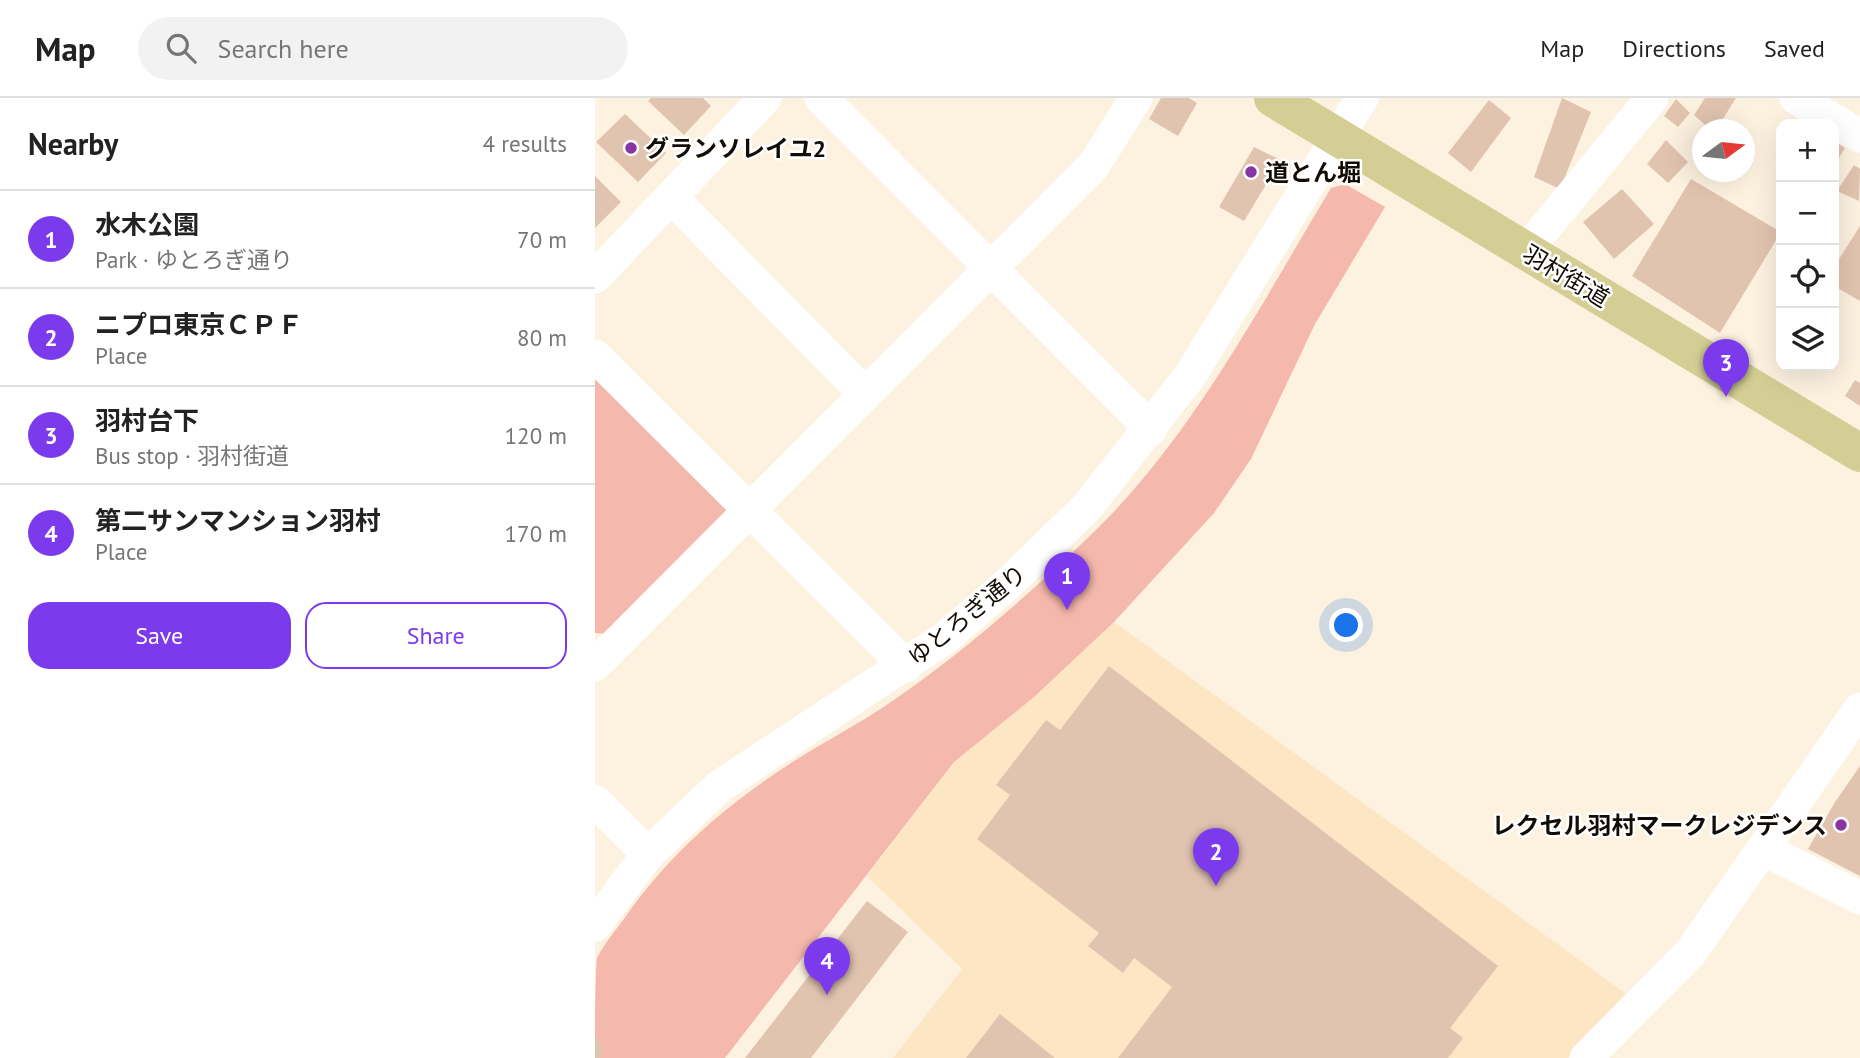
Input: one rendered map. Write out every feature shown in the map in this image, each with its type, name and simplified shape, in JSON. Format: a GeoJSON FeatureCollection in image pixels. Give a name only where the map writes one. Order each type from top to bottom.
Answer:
{"type":"FeatureCollection","features":[{"type":"Feature","properties":{"kind":"main road","name":"羽村街道"},"geometry":{"type":"LineString","coordinates":[[1273,98],[1860,453]]}},
{"type":"Feature","properties":{"kind":"street"},"geometry":{"type":"LineString","coordinates":[[595,277],[765,98]]}},
{"type":"Feature","properties":{"kind":"street"},"geometry":{"type":"LineString","coordinates":[[821,98],[1151,429]]}},
{"type":"Feature","properties":{"kind":"street"},"geometry":{"type":"LineString","coordinates":[[599,654],[750,509],[1094,164],[1136,98]]}},
{"type":"Feature","properties":{"kind":"street","name":"ゆとろぎ通り"},"geometry":{"type":"LineString","coordinates":[[595,925],[648,854],[720,786],[945,638],[1044,550],[1087,507],[1151,429],[1215,337],[1362,98]]}},
{"type":"Feature","properties":{"kind":"street"},"geometry":{"type":"LineString","coordinates":[[1525,251],[1652,98]]}},
{"type":"Feature","properties":{"kind":"street"},"geometry":{"type":"LineString","coordinates":[[1796,98],[1860,136]]}},
{"type":"Feature","properties":{"kind":"street"},"geometry":{"type":"LineString","coordinates":[[671,197],[865,394]]}},
{"type":"Feature","properties":{"kind":"street"},"geometry":{"type":"LineString","coordinates":[[595,356],[906,666]]}},
{"type":"Feature","properties":{"kind":"street"},"geometry":{"type":"LineString","coordinates":[[1586,1058],[1691,952],[1730,900],[1860,709]]}},
{"type":"Feature","properties":{"kind":"street"},"geometry":{"type":"LineString","coordinates":[[595,801],[648,854]]}},
{"type":"Feature","properties":{"kind":"street"},"geometry":{"type":"LineString","coordinates":[[1763,849],[1860,898]]}},
{"type":"Feature","properties":{"kind":"shaded area"},"geometry":{"type":"Polygon","coordinates":[[[1345,184],[1385,207],[1315,324],[1251,459],[1214,513],[1114,622],[1034,697],[954,762],[725,1058],[595,1058],[597,958],[658,876],[695,836],[737,801],[795,761],[888,704],[970,643],[1097,529],[1165,451],[1196,409],[1331,188],[1345,184]]]}},
{"type":"Feature","properties":{"kind":"shaded area"},"geometry":{"type":"Polygon","coordinates":[[[595,373],[728,505],[727,515],[612,634],[595,633],[595,373]]]}},
{"type":"Feature","properties":{"kind":"shaded area"},"geometry":{"type":"Polygon","coordinates":[[[1114,622],[1629,996],[1568,1058],[893,1058],[962,969],[867,876],[954,762],[1034,697],[1114,622]]]}},
{"type":"Feature","properties":{"kind":"building"},"geometry":{"type":"Polygon","coordinates":[[[651,98],[703,98],[711,106],[684,135],[648,101],[651,98]]]}},
{"type":"Feature","properties":{"kind":"building"},"geometry":{"type":"Polygon","coordinates":[[[1161,98],[1189,98],[1197,103],[1178,136],[1149,119],[1161,98]]]}},
{"type":"Feature","properties":{"kind":"building"},"geometry":{"type":"Polygon","coordinates":[[[1562,98],[1591,112],[1560,189],[1534,177],[1562,98]]]}},
{"type":"Feature","properties":{"kind":"building"},"geometry":{"type":"Polygon","coordinates":[[[1705,98],[1736,98],[1723,119],[1699,119],[1694,115],[1705,98]]]}},
{"type":"Feature","properties":{"kind":"building"},"geometry":{"type":"Polygon","coordinates":[[[1676,99],[1690,113],[1678,127],[1664,116],[1676,99]]]}},
{"type":"Feature","properties":{"kind":"building"},"geometry":{"type":"Polygon","coordinates":[[[1489,100],[1511,118],[1471,172],[1448,153],[1489,100]]]}},
{"type":"Feature","properties":{"kind":"building","name":"グランソレイユ2"},"geometry":{"type":"Polygon","coordinates":[[[625,114],[666,153],[638,182],[596,142],[625,114]]]}},
{"type":"Feature","properties":{"kind":"building"},"geometry":{"type":"Polygon","coordinates":[[[1666,140],[1688,162],[1668,183],[1647,164],[1666,140]]]}},
{"type":"Feature","properties":{"kind":"building"},"geometry":{"type":"Polygon","coordinates":[[[1839,144],[1845,148],[1839,158],[1839,144]]]}},
{"type":"Feature","properties":{"kind":"building"},"geometry":{"type":"Polygon","coordinates":[[[1254,147],[1281,160],[1244,221],[1219,207],[1254,147]]]}},
{"type":"Feature","properties":{"kind":"building"},"geometry":{"type":"Polygon","coordinates":[[[1854,165],[1860,169],[1859,201],[1839,192],[1854,165]]]}},
{"type":"Feature","properties":{"kind":"building"},"geometry":{"type":"Polygon","coordinates":[[[595,176],[621,202],[595,228],[595,176]]]}},
{"type":"Feature","properties":{"kind":"building"},"geometry":{"type":"Polygon","coordinates":[[[1691,179],[1776,229],[1776,240],[1720,333],[1632,276],[1691,179]]]}},
{"type":"Feature","properties":{"kind":"building"},"geometry":{"type":"Polygon","coordinates":[[[1622,189],[1654,224],[1614,259],[1583,222],[1622,189]]]}},
{"type":"Feature","properties":{"kind":"building"},"geometry":{"type":"Polygon","coordinates":[[[1860,226],[1860,301],[1839,289],[1839,259],[1860,226]]]}},
{"type":"Feature","properties":{"kind":"building"},"geometry":{"type":"Polygon","coordinates":[[[1855,380],[1860,383],[1860,406],[1845,396],[1855,380]]]}},
{"type":"Feature","properties":{"kind":"building"},"geometry":{"type":"Polygon","coordinates":[[[1109,666],[1498,966],[1450,1028],[1463,1038],[1448,1058],[1118,1058],[1172,987],[1134,958],[1123,973],[1088,946],[1099,933],[977,839],[1010,795],[996,785],[1046,720],[1060,730],[1109,666]]]}},
{"type":"Feature","properties":{"kind":"building","name":"レクセル羽村マークレジデンス"},"geometry":{"type":"Polygon","coordinates":[[[1860,766],[1860,876],[1808,849],[1860,766]]]}},
{"type":"Feature","properties":{"kind":"building"},"geometry":{"type":"Polygon","coordinates":[[[867,901],[908,932],[811,1058],[745,1058],[867,901]]]}},
{"type":"Feature","properties":{"kind":"building"},"geometry":{"type":"Polygon","coordinates":[[[1000,1014],[1055,1058],[966,1058],[1000,1014]]]}},
{"type":"Feature","properties":{"kind":"building"},"geometry":{"type":"Polygon","coordinates":[[[595,1035],[603,1048],[601,1058],[595,1058],[595,1035]]]}},
{"type":"Feature","properties":{"kind":"place","name":"グランソレイユ2"},"geometry":{"type":"Point","coordinates":[631,148]}},
{"type":"Feature","properties":{"kind":"place","name":"道とん堀"},"geometry":{"type":"Point","coordinates":[1251,172]}},
{"type":"Feature","properties":{"kind":"place","name":"羽村台下"},"geometry":{"type":"Point","coordinates":[1726,397]}},
{"type":"Feature","properties":{"kind":"place","name":"水木公園"},"geometry":{"type":"Point","coordinates":[1067,610]}},
{"type":"Feature","properties":{"kind":"place","name":"レクセル羽村マークレジデンス"},"geometry":{"type":"Point","coordinates":[1841,825]}},
{"type":"Feature","properties":{"kind":"place","name":"ニプロ東京ＣＰＦ"},"geometry":{"type":"Point","coordinates":[1216,886]}},
{"type":"Feature","properties":{"kind":"place","name":"第二サンマンション羽村"},"geometry":{"type":"Point","coordinates":[827,995]}}]}
